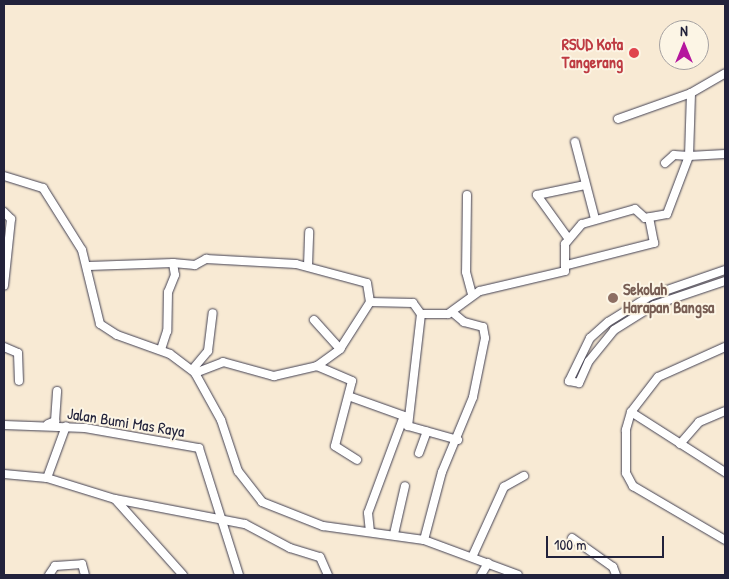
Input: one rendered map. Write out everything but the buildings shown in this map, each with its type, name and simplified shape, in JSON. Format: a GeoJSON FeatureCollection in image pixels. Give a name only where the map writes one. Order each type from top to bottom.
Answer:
{"type":"FeatureCollection","features":[{"type":"Feature","properties":{"kind":"street"},"geometry":{"type":"LineString","coordinates":[[618,119],[691,93],[725,73]]}},
{"type":"Feature","properties":{"kind":"street"},"geometry":{"type":"LineString","coordinates":[[649,218],[668,213],[672,191],[685,174],[689,156],[691,93]]}},
{"type":"Feature","properties":{"kind":"street"},"geometry":{"type":"LineString","coordinates":[[575,142],[595,219]]}},
{"type":"Feature","properties":{"kind":"street"},"geometry":{"type":"LineString","coordinates":[[664,162],[674,155],[725,154]]}},
{"type":"Feature","properties":{"kind":"street"},"geometry":{"type":"LineString","coordinates":[[4,176],[43,188],[89,266],[100,324],[117,335],[161,350],[194,371],[221,420],[238,471],[262,502],[323,526],[394,534],[424,540],[473,555],[508,573],[518,575]]}},
{"type":"Feature","properties":{"kind":"street"},"geometry":{"type":"LineString","coordinates":[[452,312],[472,294],[564,271],[567,265],[568,238],[537,195],[585,185]]}},
{"type":"Feature","properties":{"kind":"street"},"geometry":{"type":"LineString","coordinates":[[467,195],[466,272],[472,294]]}},
{"type":"Feature","properties":{"kind":"street"},"geometry":{"type":"LineString","coordinates":[[567,265],[654,243],[649,218],[635,209],[582,224],[568,238]]}},
{"type":"Feature","properties":{"kind":"street"},"geometry":{"type":"LineString","coordinates":[[4,212],[11,219],[4,286]]}},
{"type":"Feature","properties":{"kind":"street"},"geometry":{"type":"LineString","coordinates":[[308,232],[308,266]]}},
{"type":"Feature","properties":{"kind":"street"},"geometry":{"type":"LineString","coordinates":[[89,266],[173,263],[195,265],[206,259],[308,266],[367,282],[370,302],[340,349],[317,366],[274,376],[222,362],[194,371]]}},
{"type":"Feature","properties":{"kind":"street"},"geometry":{"type":"LineString","coordinates":[[161,350],[167,331],[168,292],[175,275],[173,263]]}},
{"type":"Feature","properties":{"kind":"street"},"geometry":{"type":"LineString","coordinates":[[725,270],[650,296],[608,322],[578,356],[570,382],[579,383],[589,362],[614,330],[654,305],[725,282]]}},
{"type":"Feature","properties":{"kind":"street"},"geometry":{"type":"LineString","coordinates":[[370,302],[413,303],[422,314],[406,425],[368,513],[370,531]]}},
{"type":"Feature","properties":{"kind":"street"},"geometry":{"type":"LineString","coordinates":[[422,314],[452,312],[486,332],[473,396],[458,440],[442,472],[424,540]]}},
{"type":"Feature","properties":{"kind":"street"},"geometry":{"type":"LineString","coordinates":[[194,371],[208,351],[213,313]]}},
{"type":"Feature","properties":{"kind":"street"},"geometry":{"type":"LineString","coordinates":[[314,320],[340,349]]}},
{"type":"Feature","properties":{"kind":"street"},"geometry":{"type":"LineString","coordinates":[[608,322],[614,330]]}},
{"type":"Feature","properties":{"kind":"street"},"geometry":{"type":"LineString","coordinates":[[4,347],[18,353],[19,381]]}},
{"type":"Feature","properties":{"kind":"street"},"geometry":{"type":"LineString","coordinates":[[725,347],[658,377],[631,412],[626,430],[629,480],[725,540]]}},
{"type":"Feature","properties":{"kind":"street"},"geometry":{"type":"LineString","coordinates":[[317,366],[352,381],[351,397],[335,446],[357,460]]}},
{"type":"Feature","properties":{"kind":"street"},"geometry":{"type":"LineString","coordinates":[[47,478],[61,424],[57,390]]}},
{"type":"Feature","properties":{"kind":"street"},"geometry":{"type":"LineString","coordinates":[[351,397],[399,411],[406,425],[458,440]]}},
{"type":"Feature","properties":{"kind":"street"},"geometry":{"type":"LineString","coordinates":[[680,444],[699,422],[725,411]]}},
{"type":"Feature","properties":{"kind":"street"},"geometry":{"type":"LineString","coordinates":[[631,412],[725,472]]}},
{"type":"Feature","properties":{"kind":"street","name":"Jalan Bumi Mas Raya"},"geometry":{"type":"LineString","coordinates":[[4,425],[61,424],[199,448],[225,521],[239,575]]}},
{"type":"Feature","properties":{"kind":"street"},"geometry":{"type":"LineString","coordinates":[[419,452],[427,431]]}},
{"type":"Feature","properties":{"kind":"street"},"geometry":{"type":"LineString","coordinates":[[4,474],[47,478],[115,499],[245,524],[290,548],[316,554],[324,560],[328,575]]}},
{"type":"Feature","properties":{"kind":"street"},"geometry":{"type":"LineString","coordinates":[[473,555],[504,486],[524,476]]}},
{"type":"Feature","properties":{"kind":"street"},"geometry":{"type":"LineString","coordinates":[[394,534],[405,486]]}},
{"type":"Feature","properties":{"kind":"street"},"geometry":{"type":"LineString","coordinates":[[115,499],[183,575]]}},
{"type":"Feature","properties":{"kind":"street"},"geometry":{"type":"LineString","coordinates":[[572,538],[613,567],[616,575]]}},
{"type":"Feature","properties":{"kind":"street"},"geometry":{"type":"LineString","coordinates":[[481,575],[488,563]]}},
{"type":"Feature","properties":{"kind":"street"},"geometry":{"type":"LineString","coordinates":[[49,575],[55,566],[82,564],[85,575]]}},
{"type":"Feature","properties":{"kind":"place","name":"RSUD Kota Tangerang"},"geometry":{"type":"Point","coordinates":[634,53]}},
{"type":"Feature","properties":{"kind":"place","name":"Sekolah Harapan Bangsa"},"geometry":{"type":"Point","coordinates":[613,298]}}]}
